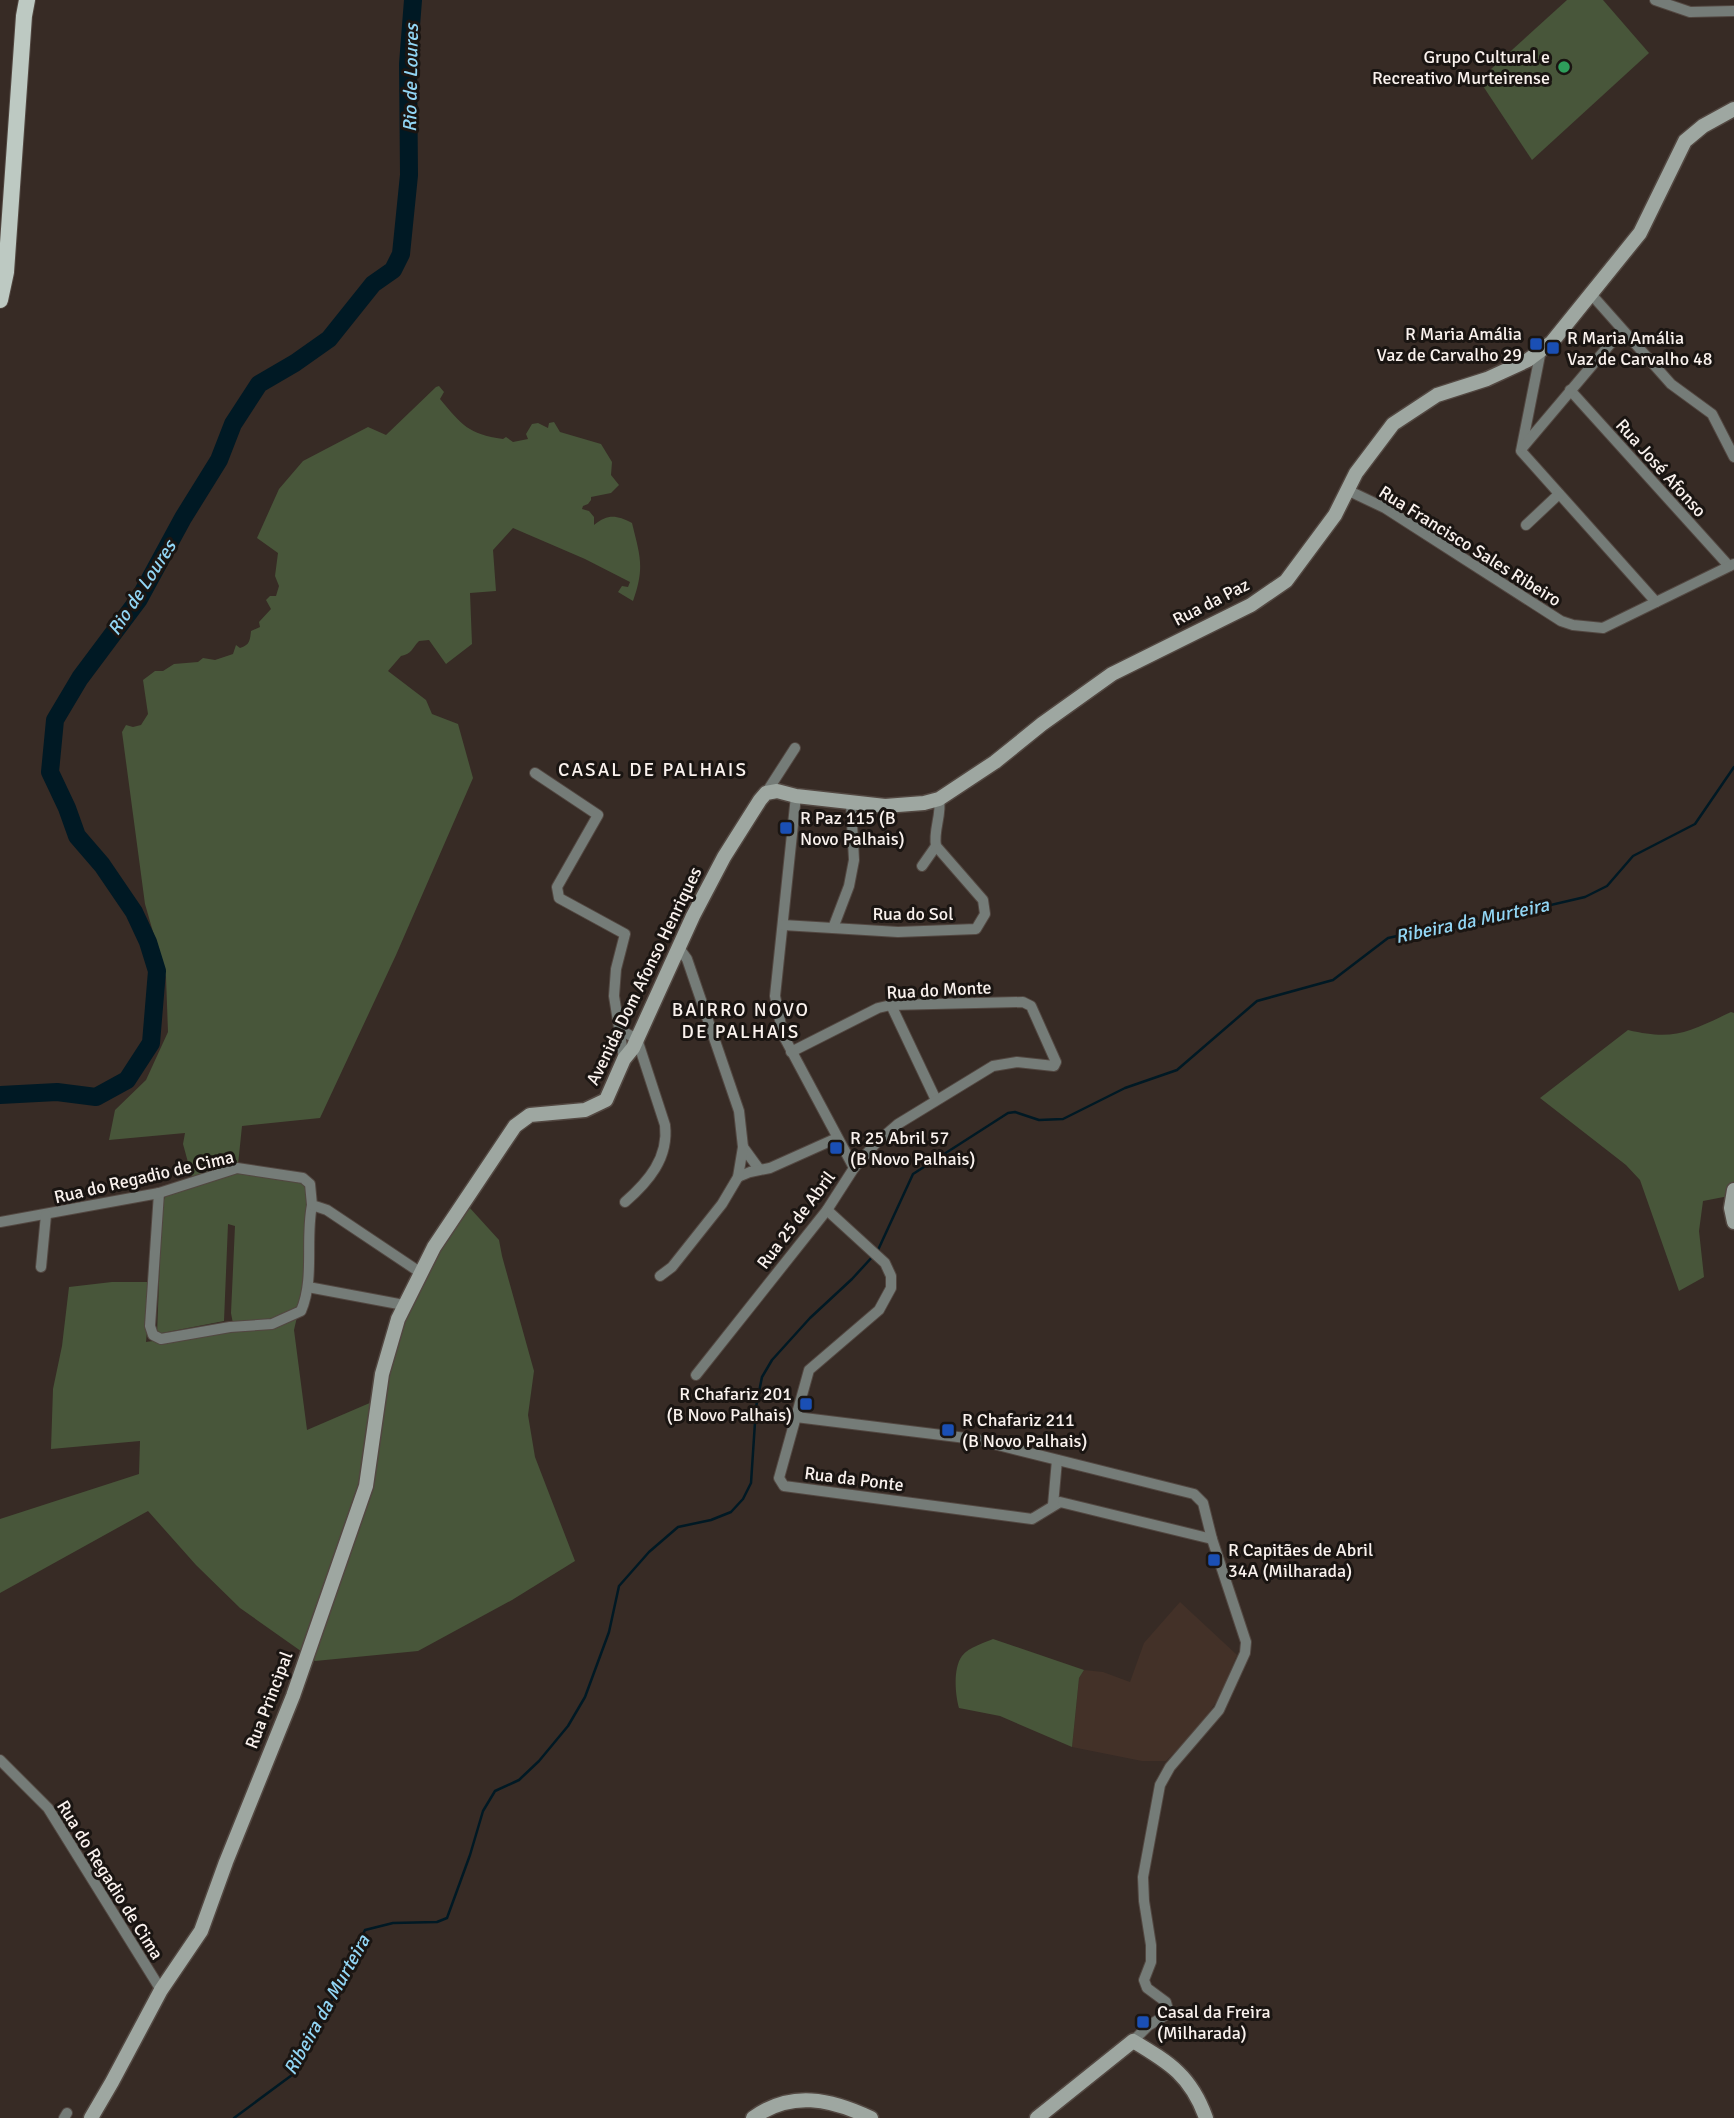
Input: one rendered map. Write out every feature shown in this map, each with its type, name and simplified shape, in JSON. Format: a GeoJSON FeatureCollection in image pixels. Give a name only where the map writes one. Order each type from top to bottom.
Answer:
{"type":"FeatureCollection","features":[{"type":"Feature","properties":{"kind":"main road"},"geometry":{"type":"LineString","coordinates":[[0,300],[6,272],[27,0]]}},
{"type":"Feature","properties":{"kind":"street"},"geometry":{"type":"LineString","coordinates":[[1656,0],[1690,12],[1734,11]]}},
{"type":"Feature","properties":{"kind":"street","name":"Rua da Paz"},"geometry":{"type":"LineString","coordinates":[[766,793],[777,791],[796,796],[885,807],[939,799],[995,762],[1042,724],[1112,674],[1251,605],[1286,581],[1335,514],[1356,473],[1393,424],[1422,403],[1453,388],[1487,379],[1528,360],[1552,342],[1640,233],[1685,141],[1703,126],[1734,109]]}},
{"type":"Feature","properties":{"kind":"street"},"geometry":{"type":"LineString","coordinates":[[1591,293],[1671,384],[1712,414],[1731,442],[1734,457]]}},
{"type":"Feature","properties":{"kind":"street"},"geometry":{"type":"LineString","coordinates":[[1521,451],[1622,330]]}},
{"type":"Feature","properties":{"kind":"street"},"geometry":{"type":"LineString","coordinates":[[1521,451],[1541,350]]}},
{"type":"Feature","properties":{"kind":"street","name":"Rua José Afonso"},"geometry":{"type":"LineString","coordinates":[[1570,390],[1732,565]]}},
{"type":"Feature","properties":{"kind":"street"},"geometry":{"type":"LineString","coordinates":[[1521,451],[1656,602]]}},
{"type":"Feature","properties":{"kind":"street","name":"Rua Francisco Sales Ribeiro"},"geometry":{"type":"LineString","coordinates":[[1347,490],[1385,508],[1561,621],[1573,625],[1603,628],[1732,565]]}},
{"type":"Feature","properties":{"kind":"street"},"geometry":{"type":"LineString","coordinates":[[1526,525],[1559,494]]}},
{"type":"Feature","properties":{"kind":"street","name":"Avenida Dom Afonso Henriques"},"geometry":{"type":"LineString","coordinates":[[421,1273],[434,1247],[515,1126],[530,1115],[585,1110],[606,1100],[723,857],[795,748]]}},
{"type":"Feature","properties":{"kind":"street"},"geometry":{"type":"LineString","coordinates":[[535,774],[598,815],[557,887],[559,898],[625,934],[616,970],[614,996],[624,1059]]}},
{"type":"Feature","properties":{"kind":"street"},"geometry":{"type":"LineString","coordinates":[[796,796],[775,996],[783,1035],[854,1168]]}},
{"type":"Feature","properties":{"kind":"street"},"geometry":{"type":"LineString","coordinates":[[922,866],[936,846],[939,799]]}},
{"type":"Feature","properties":{"kind":"street"},"geometry":{"type":"LineString","coordinates":[[833,928],[849,886],[854,860],[851,804]]}},
{"type":"Feature","properties":{"kind":"street","name":"Rua do Sol"},"geometry":{"type":"LineString","coordinates":[[783,925],[898,932],[976,929],[985,914],[983,900],[936,846]]}},
{"type":"Feature","properties":{"kind":"street"},"geometry":{"type":"LineString","coordinates":[[660,1276],[672,1267],[722,1204],[738,1177],[743,1147],[739,1111],[687,959],[678,948]]}},
{"type":"Feature","properties":{"kind":"street","name":"Rua do Monte"},"geometry":{"type":"LineString","coordinates":[[791,1052],[878,1008],[891,1005],[1028,1003],[1054,1055],[1054,1066]]}},
{"type":"Feature","properties":{"kind":"street"},"geometry":{"type":"LineString","coordinates":[[891,1005],[936,1100]]}},
{"type":"Feature","properties":{"kind":"street"},"geometry":{"type":"LineString","coordinates":[[620,1030],[637,1039],[665,1125],[666,1136],[658,1165],[643,1187],[625,1202]]}},
{"type":"Feature","properties":{"kind":"street","name":"Rua 25 de Abril"},"geometry":{"type":"LineString","coordinates":[[696,1374],[827,1210],[854,1168],[876,1143],[898,1124],[993,1066],[1017,1062],[1054,1066]]}},
{"type":"Feature","properties":{"kind":"street"},"geometry":{"type":"LineString","coordinates":[[738,1177],[770,1168],[837,1138]]}},
{"type":"Feature","properties":{"kind":"street"},"geometry":{"type":"LineString","coordinates":[[743,1147],[759,1169]]}},
{"type":"Feature","properties":{"kind":"street","name":"Rua do Regadio de Cima"},"geometry":{"type":"LineString","coordinates":[[0,1222],[159,1193],[237,1168],[303,1178],[310,1184],[313,1205]]}},
{"type":"Feature","properties":{"kind":"street"},"geometry":{"type":"LineString","coordinates":[[1734,1189],[1731,1208],[1734,1222]]}},
{"type":"Feature","properties":{"kind":"street"},"geometry":{"type":"LineString","coordinates":[[159,1193],[150,1326],[153,1335],[161,1339],[230,1327],[272,1324],[302,1311],[308,1296],[310,1219],[313,1205],[327,1210],[421,1273]]}},
{"type":"Feature","properties":{"kind":"street","name":"Rua da Ponte"},"geometry":{"type":"LineString","coordinates":[[827,1210],[880,1257],[891,1276],[891,1288],[879,1310],[809,1370],[779,1478],[785,1486],[1032,1518],[1038,1517],[1060,1502],[1212,1539]]}},
{"type":"Feature","properties":{"kind":"street"},"geometry":{"type":"LineString","coordinates":[[41,1267],[46,1215]]}},
{"type":"Feature","properties":{"kind":"street","name":"Rua Principal"},"geometry":{"type":"LineString","coordinates":[[91,2118],[161,1990],[201,1931],[327,1601],[366,1486],[382,1374],[404,1305],[421,1273]]}},
{"type":"Feature","properties":{"kind":"street"},"geometry":{"type":"LineString","coordinates":[[308,1287],[404,1305]]}},
{"type":"Feature","properties":{"kind":"street"},"geometry":{"type":"LineString","coordinates":[[796,1418],[974,1439],[1194,1494],[1203,1503],[1246,1642],[1245,1653],[1219,1710],[1170,1767],[1160,1786],[1143,1877],[1151,1945],[1151,1962],[1144,1980],[1147,1988],[1166,2002],[1169,2013],[1147,2026],[1133,2041],[1037,2118]]}},
{"type":"Feature","properties":{"kind":"street"},"geometry":{"type":"LineString","coordinates":[[1053,1505],[1057,1460]]}},
{"type":"Feature","properties":{"kind":"street","name":"Rua do Regadio de Cima"},"geometry":{"type":"LineString","coordinates":[[0,1760],[48,1808],[161,1990]]}},
{"type":"Feature","properties":{"kind":"street"},"geometry":{"type":"LineString","coordinates":[[1133,2041],[1157,2056],[1190,2084],[1199,2098],[1206,2118]]}},
{"type":"Feature","properties":{"kind":"street"},"geometry":{"type":"LineString","coordinates":[[753,2118],[769,2107],[794,2101],[822,2100],[852,2109],[870,2118]]}},
{"type":"Feature","properties":{"kind":"shaded area"},"geometry":{"type":"Polygon","coordinates":[[[1180,1602],[1237,1655],[1220,1696],[1208,1714],[1166,1761],[1142,1761],[1072,1747],[1079,1678],[1084,1670],[1103,1672],[1130,1682],[1144,1643],[1180,1602]]]}},
{"type":"Feature","properties":{"kind":"green space","name":"Grupo Cultural e Recreativo Murteirense"},"geometry":{"type":"Polygon","coordinates":[[[1567,0],[1603,0],[1649,53],[1532,160],[1479,80],[1567,0]]]}},
{"type":"Feature","properties":{"kind":"green space"},"geometry":{"type":"Polygon","coordinates":[[[439,386],[444,392],[440,399],[454,416],[481,434],[503,439],[506,437],[513,442],[528,439],[526,434],[532,424],[538,423],[548,428],[549,423],[554,422],[560,432],[601,444],[612,462],[611,475],[619,485],[611,493],[591,497],[582,509],[589,511],[594,517],[594,525],[612,517],[632,523],[640,562],[637,589],[633,601],[618,592],[622,586],[628,587],[630,582],[513,528],[493,550],[496,591],[470,593],[472,644],[446,664],[429,640],[419,641],[388,671],[426,700],[432,714],[458,724],[473,778],[396,955],[320,1118],[242,1126],[238,1165],[302,1179],[309,1191],[305,1282],[294,1330],[307,1430],[372,1402],[418,1263],[469,1207],[499,1240],[534,1371],[528,1415],[535,1457],[575,1561],[512,1600],[418,1651],[315,1661],[240,1608],[196,1565],[148,1511],[0,1593],[0,1519],[139,1474],[140,1441],[51,1449],[53,1389],[62,1346],[69,1287],[112,1282],[151,1282],[146,1342],[234,1329],[231,1313],[235,1226],[228,1224],[224,1321],[157,1334],[162,1204],[167,1193],[192,1177],[183,1144],[185,1133],[109,1140],[115,1110],[146,1080],[168,1032],[166,977],[145,904],[122,732],[126,725],[141,725],[148,714],[143,680],[155,671],[163,671],[174,664],[198,662],[203,658],[215,660],[233,654],[236,645],[240,648],[248,644],[251,631],[260,627],[259,622],[271,609],[266,600],[270,596],[276,596],[279,586],[275,576],[278,553],[257,538],[279,489],[303,461],[368,427],[386,435],[439,386]]]}},
{"type":"Feature","properties":{"kind":"green space"},"geometry":{"type":"Polygon","coordinates":[[[1734,1013],[1734,1195],[1703,1201],[1699,1231],[1704,1277],[1679,1291],[1640,1180],[1626,1165],[1540,1098],[1628,1030],[1658,1035],[1681,1033],[1734,1013]]]}},
{"type":"Feature","properties":{"kind":"green space"},"geometry":{"type":"Polygon","coordinates":[[[993,1639],[1084,1670],[1079,1678],[1072,1747],[1000,1716],[959,1708],[956,1681],[959,1661],[969,1650],[993,1639]]]}},
{"type":"Feature","properties":{"kind":"waterway","name":"Rio de Loures"},"geometry":{"type":"LineString","coordinates":[[0,1095],[57,1092],[96,1097],[127,1080],[151,1043],[157,971],[148,942],[134,912],[102,865],[77,836],[50,772],[55,720],[80,678],[139,599],[183,518],[219,460],[233,424],[259,384],[329,339],[373,284],[393,270],[401,254],[409,175],[408,64],[413,0]]}},
{"type":"Feature","properties":{"kind":"waterway","name":"Ribeira da Murteira"},"geometry":{"type":"LineString","coordinates":[[878,1250],[913,1174],[1008,1113],[1015,1112],[1039,1120],[1063,1119],[1125,1088],[1177,1070],[1257,1001],[1333,980],[1388,938],[1457,927],[1585,897],[1607,886],[1633,856],[1695,824],[1734,767]]}},
{"type":"Feature","properties":{"kind":"waterway","name":"Ribeira da Murteira"},"geometry":{"type":"LineString","coordinates":[[234,2118],[292,2075],[316,2033],[365,1930],[393,1923],[437,1922],[447,1918],[483,1811],[495,1791],[519,1780],[539,1761],[568,1726],[585,1697],[609,1632],[619,1586],[649,1552],[678,1527],[711,1520],[731,1512],[743,1499],[751,1483],[756,1407],[762,1377],[772,1360],[810,1318],[874,1255]]}},
{"type":"Feature","properties":{"kind":"place","name":"Grupo Cultural e Recreativo Murteirense"},"geometry":{"type":"Point","coordinates":[1564,67]}},
{"type":"Feature","properties":{"kind":"place","name":"R Maria Amália Vaz de Carvalho 29"},"geometry":{"type":"Point","coordinates":[1536,344]}},
{"type":"Feature","properties":{"kind":"place","name":"R Maria Amália Vaz de Carvalho 48"},"geometry":{"type":"Point","coordinates":[1553,348]}},
{"type":"Feature","properties":{"kind":"place","name":"R Paz 115 (B Novo Palhais)"},"geometry":{"type":"Point","coordinates":[786,828]}},
{"type":"Feature","properties":{"kind":"place","name":"R 25 Abril 57 (B Novo Palhais)"},"geometry":{"type":"Point","coordinates":[836,1148]}},
{"type":"Feature","properties":{"kind":"place","name":"R Chafariz 201 (B Novo Palhais)"},"geometry":{"type":"Point","coordinates":[806,1404]}},
{"type":"Feature","properties":{"kind":"place","name":"R Chafariz 211 (B Novo Palhais)"},"geometry":{"type":"Point","coordinates":[948,1430]}},
{"type":"Feature","properties":{"kind":"place","name":"R Capitães de Abril 34A (Milharada)"},"geometry":{"type":"Point","coordinates":[1214,1560]}},
{"type":"Feature","properties":{"kind":"place","name":"Casal da Freira (Milharada)"},"geometry":{"type":"Point","coordinates":[1143,2022]}},
{"type":"Feature","properties":{"kind":"district","name":"CASAL DE PALHAIS"},"geometry":{"type":"Point","coordinates":[653,770]}},
{"type":"Feature","properties":{"kind":"district","name":"BAIRRO NOVO DE PALHAIS"},"geometry":{"type":"Point","coordinates":[741,1021]}}]}
